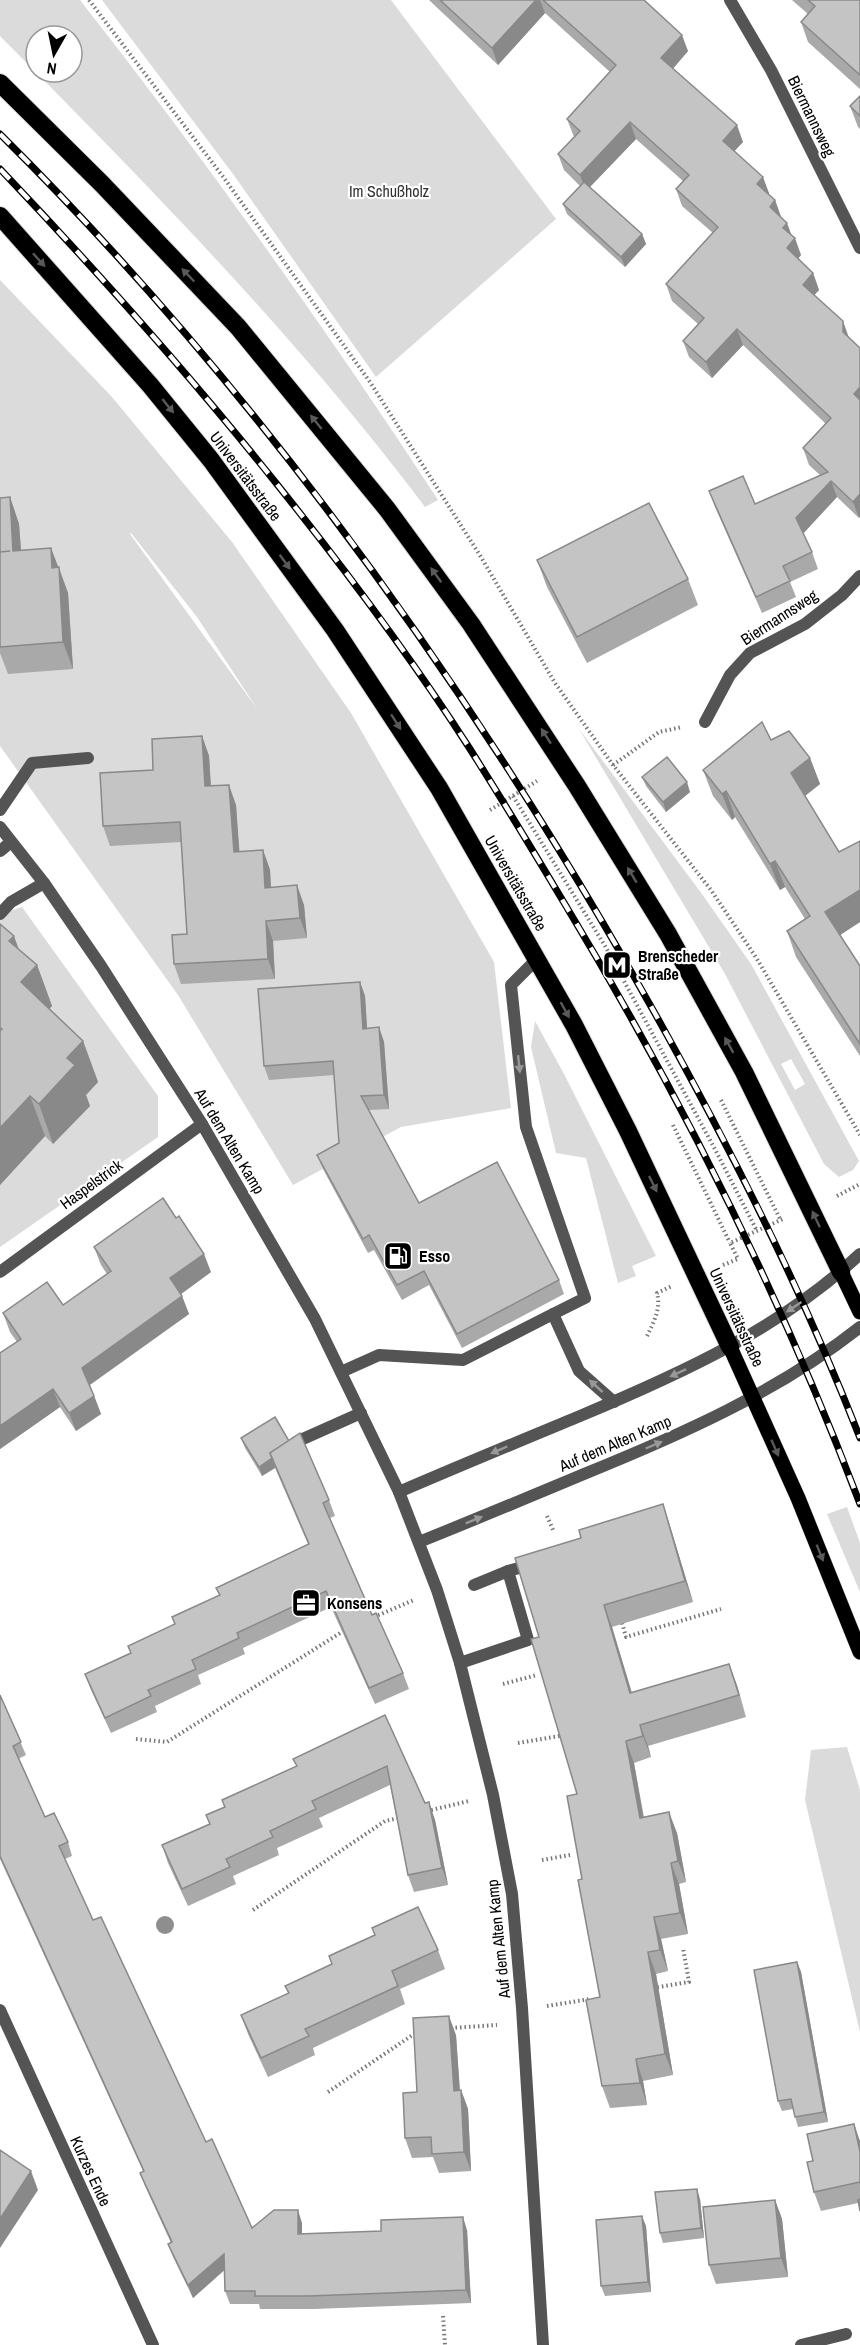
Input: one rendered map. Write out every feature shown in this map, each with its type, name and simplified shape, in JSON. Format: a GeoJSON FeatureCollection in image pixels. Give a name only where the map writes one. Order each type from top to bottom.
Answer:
{"type":"FeatureCollection","features":[{"type":"Feature","properties":{"kind":"highway"},"geometry":{"type":"LineString","coordinates":[[0,83],[102,184],[238,327],[387,509],[457,605],[571,776],[668,934],[744,1072],[841,1272]]}},
{"type":"Feature","properties":{"kind":"highway","name":"Universitätsstraße"},"geometry":{"type":"LineString","coordinates":[[0,216],[150,385],[211,460],[321,611],[439,788],[574,1025],[628,1131],[730,1347]]}},
{"type":"Feature","properties":{"kind":"main road"},"geometry":{"type":"LineString","coordinates":[[841,1272],[860,1312]]}},
{"type":"Feature","properties":{"kind":"main road","name":"Universitätsstraße"},"geometry":{"type":"LineString","coordinates":[[730,1347],[798,1498],[860,1652]]}},
{"type":"Feature","properties":{"kind":"street","name":"Biermannsweg"},"geometry":{"type":"LineString","coordinates":[[730,0],[771,70],[860,248]]}},
{"type":"Feature","properties":{"kind":"street","name":"Biermannsweg"},"geometry":{"type":"LineString","coordinates":[[705,722],[730,675],[750,653],[805,624],[842,595],[860,576]]}},
{"type":"Feature","properties":{"kind":"street"},"geometry":{"type":"LineString","coordinates":[[0,810],[32,763],[88,758]]}},
{"type":"Feature","properties":{"kind":"street","name":"Auf dem Alten Kamp"},"geometry":{"type":"LineString","coordinates":[[0,828],[44,883],[101,966],[202,1124],[315,1319],[399,1492],[437,1590],[460,1662],[494,1795],[512,1894],[522,2008],[543,2345]]}},
{"type":"Feature","properties":{"kind":"street"},"geometry":{"type":"LineString","coordinates":[[0,851],[11,842]]}},
{"type":"Feature","properties":{"kind":"street"},"geometry":{"type":"LineString","coordinates":[[0,914],[11,902],[44,883]]}},
{"type":"Feature","properties":{"kind":"street"},"geometry":{"type":"LineString","coordinates":[[341,1372],[379,1354],[463,1360],[585,1298],[526,1126],[511,985],[537,959]]}},
{"type":"Feature","properties":{"kind":"street","name":"Haspelstrick"},"geometry":{"type":"LineString","coordinates":[[0,1272],[202,1124]]}},
{"type":"Feature","properties":{"kind":"street"},"geometry":{"type":"LineString","coordinates":[[399,1492],[614,1402],[730,1347],[802,1302],[860,1254]]}},
{"type":"Feature","properties":{"kind":"street"},"geometry":{"type":"LineString","coordinates":[[553,1314],[579,1371],[614,1402]]}},
{"type":"Feature","properties":{"kind":"street"},"geometry":{"type":"LineString","coordinates":[[753,1397],[825,1355],[860,1327]]}},
{"type":"Feature","properties":{"kind":"street","name":"Auf dem Alten Kamp"},"geometry":{"type":"LineString","coordinates":[[419,1542],[660,1443],[753,1397]]}},
{"type":"Feature","properties":{"kind":"street"},"geometry":{"type":"LineString","coordinates":[[296,1442],[361,1413]]}},
{"type":"Feature","properties":{"kind":"street"},"geometry":{"type":"LineString","coordinates":[[474,1585],[508,1570],[541,1562]]}},
{"type":"Feature","properties":{"kind":"street"},"geometry":{"type":"LineString","coordinates":[[460,1662],[528,1640],[508,1570]]}},
{"type":"Feature","properties":{"kind":"street","name":"Kurzes Ende"},"geometry":{"type":"LineString","coordinates":[[0,2010],[153,2345]]}},
{"type":"Feature","properties":{"kind":"street"},"geometry":{"type":"LineString","coordinates":[[801,2345],[846,2334]]}},
{"type":"Feature","properties":{"kind":"path"},"geometry":{"type":"LineString","coordinates":[[89,0],[224,178],[370,382],[481,557],[555,683],[613,765],[711,890],[751,950],[860,1135]]}},
{"type":"Feature","properties":{"kind":"path"},"geometry":{"type":"LineString","coordinates":[[613,765],[659,732],[705,722]]}},
{"type":"Feature","properties":{"kind":"path"},"geometry":{"type":"LineString","coordinates":[[490,810],[537,781]]}},
{"type":"Feature","properties":{"kind":"path"},"geometry":{"type":"LineString","coordinates":[[513,796],[604,946],[757,1231]]}},
{"type":"Feature","properties":{"kind":"path"},"geometry":{"type":"LineString","coordinates":[[721,1100],[780,1220]]}},
{"type":"Feature","properties":{"kind":"path"},"geometry":{"type":"LineString","coordinates":[[647,1336],[656,1318],[659,1299],[657,1293],[738,1259],[672,1125]]}},
{"type":"Feature","properties":{"kind":"path"},"geometry":{"type":"LineString","coordinates":[[730,1243],[780,1220],[811,1209],[860,1184]]}},
{"type":"Feature","properties":{"kind":"path"},"geometry":{"type":"LineString","coordinates":[[372,1618],[437,1590]]}},
{"type":"Feature","properties":{"kind":"path"},"geometry":{"type":"LineString","coordinates":[[622,1623],[626,1637],[721,1609]]}},
{"type":"Feature","properties":{"kind":"path"},"geometry":{"type":"LineString","coordinates":[[136,1739],[167,1742],[350,1627]]}},
{"type":"Feature","properties":{"kind":"path"},"geometry":{"type":"LineString","coordinates":[[503,1684],[537,1675]]}},
{"type":"Feature","properties":{"kind":"path"},"geometry":{"type":"LineString","coordinates":[[518,1743],[568,1734]]}},
{"type":"Feature","properties":{"kind":"path"},"geometry":{"type":"LineString","coordinates":[[417,1813],[494,1795]]}},
{"type":"Feature","properties":{"kind":"path"},"geometry":{"type":"LineString","coordinates":[[253,1910],[385,1821],[406,1816]]}},
{"type":"Feature","properties":{"kind":"path"},"geometry":{"type":"LineString","coordinates":[[542,1860],[570,1855]]}},
{"type":"Feature","properties":{"kind":"path"},"geometry":{"type":"LineString","coordinates":[[645,1990],[689,1982],[682,1948]]}},
{"type":"Feature","properties":{"kind":"path"},"geometry":{"type":"LineString","coordinates":[[522,2008],[557,2005],[601,1997]]}},
{"type":"Feature","properties":{"kind":"path"},"geometry":{"type":"LineString","coordinates":[[443,2028],[522,2023]]}},
{"type":"Feature","properties":{"kind":"path"},"geometry":{"type":"LineString","coordinates":[[328,2092],[420,2030]]}},
{"type":"Feature","properties":{"kind":"path"},"geometry":{"type":"LineString","coordinates":[[443,2316],[445,2345]]}},
{"type":"Feature","properties":{"kind":"green space"},"geometry":{"type":"Polygon","coordinates":[[[0,0],[80,0],[264,246],[353,372],[438,500],[425,507],[326,383],[274,323],[166,206],[47,84],[84,84],[84,24],[24,24],[24,60],[0,36],[0,0]]]}},
{"type":"Feature","properties":{"kind":"green space","name":"Im Schußholz"},"geometry":{"type":"Polygon","coordinates":[[[102,0],[391,0],[556,219],[376,377],[233,174],[102,0]]]}},
{"type":"Feature","properties":{"kind":"green space"},"geometry":{"type":"Polygon","coordinates":[[[0,280],[112,397],[232,542],[351,713],[494,962],[511,1108],[401,1127],[293,1185],[178,995],[0,746],[0,280]],[[131,533],[258,710],[197,617],[131,533]]]}},
{"type":"Feature","properties":{"kind":"green space"},"geometry":{"type":"Polygon","coordinates":[[[579,729],[702,894],[751,964],[859,1161],[853,1170],[839,1177],[824,1164],[725,974],[579,729]],[[791,1059],[781,1064],[795,1090],[805,1084],[791,1059]]]}},
{"type":"Feature","properties":{"kind":"green space"},"geometry":{"type":"Polygon","coordinates":[[[22,907],[158,1096],[158,1137],[0,1247],[0,914],[22,907]]]}},
{"type":"Feature","properties":{"kind":"green space"},"geometry":{"type":"Polygon","coordinates":[[[535,1021],[656,1256],[632,1266],[636,1276],[618,1283],[586,1158],[556,1153],[531,1047],[535,1021]]]}},
{"type":"Feature","properties":{"kind":"green space"},"geometry":{"type":"Polygon","coordinates":[[[847,1507],[860,1543],[860,1592],[827,1514],[847,1507]]]}},
{"type":"Feature","properties":{"kind":"green space"},"geometry":{"type":"Polygon","coordinates":[[[847,1747],[860,1790],[860,2032],[805,1800],[811,1750],[847,1747]]]}},
{"type":"Feature","properties":{"kind":"building"},"geometry":{"type":"Polygon","coordinates":[[[440,0],[536,0],[492,48],[440,0]]]}},
{"type":"Feature","properties":{"kind":"building"},"geometry":{"type":"Polygon","coordinates":[[[543,0],[644,0],[682,35],[661,58],[737,125],[723,141],[763,177],[757,184],[775,200],[770,207],[787,223],[783,228],[795,238],[787,248],[813,273],[803,285],[843,321],[843,332],[860,348],[860,387],[854,394],[860,400],[860,494],[853,502],[831,481],[796,518],[812,552],[783,566],[790,581],[756,597],[709,491],[743,476],[755,504],[828,472],[803,448],[831,418],[737,329],[706,362],[683,341],[704,318],[666,284],[718,227],[676,189],[689,175],[630,122],[580,175],[558,154],[580,131],[567,119],[616,65],[543,0]]]}},
{"type":"Feature","properties":{"kind":"building"},"geometry":{"type":"Polygon","coordinates":[[[808,0],[860,0],[860,75],[801,22],[815,6],[808,0]]]}},
{"type":"Feature","properties":{"kind":"building"},"geometry":{"type":"Polygon","coordinates":[[[860,96],[860,116],[850,106],[860,96]]]}},
{"type":"Feature","properties":{"kind":"building"},"geometry":{"type":"Polygon","coordinates":[[[584,182],[642,234],[621,257],[563,204],[584,182]]]}},
{"type":"Feature","properties":{"kind":"building"},"geometry":{"type":"Polygon","coordinates":[[[10,497],[13,551],[51,548],[52,568],[59,567],[63,642],[0,647],[0,498],[10,497]]]}},
{"type":"Feature","properties":{"kind":"building"},"geometry":{"type":"Polygon","coordinates":[[[649,503],[688,579],[577,637],[537,560],[649,503]]]}},
{"type":"Feature","properties":{"kind":"building"},"geometry":{"type":"Polygon","coordinates":[[[762,722],[771,740],[789,731],[810,758],[791,773],[839,852],[860,841],[860,890],[825,912],[860,966],[860,1044],[787,931],[810,916],[775,861],[770,864],[726,791],[722,794],[703,770],[762,722]]]}},
{"type":"Feature","properties":{"kind":"building"},"geometry":{"type":"Polygon","coordinates":[[[202,736],[205,786],[229,785],[234,852],[263,850],[265,888],[297,885],[300,918],[266,921],[268,959],[174,964],[172,935],[187,934],[180,822],[103,826],[100,773],[153,770],[152,739],[202,736]]]}},
{"type":"Feature","properties":{"kind":"building"},"geometry":{"type":"Polygon","coordinates":[[[667,757],[687,782],[663,802],[642,777],[667,757]]]}},
{"type":"Feature","properties":{"kind":"building"},"geometry":{"type":"Polygon","coordinates":[[[0,924],[14,936],[9,941],[37,965],[21,982],[83,1041],[67,1058],[75,1065],[39,1104],[30,1096],[0,1128],[0,1031],[2,1029],[0,1028],[0,924]]]}},
{"type":"Feature","properties":{"kind":"building"},"geometry":{"type":"Polygon","coordinates":[[[360,982],[363,1029],[379,1027],[384,1095],[361,1096],[419,1203],[497,1162],[559,1280],[457,1334],[424,1271],[397,1285],[369,1235],[363,1239],[317,1155],[339,1143],[333,1061],[264,1066],[258,989],[360,982]]]}},
{"type":"Feature","properties":{"kind":"building"},"geometry":{"type":"Polygon","coordinates":[[[163,1198],[176,1218],[179,1216],[204,1254],[170,1278],[182,1296],[82,1368],[94,1396],[69,1413],[53,1389],[0,1426],[0,1353],[21,1339],[3,1313],[47,1282],[63,1305],[111,1271],[94,1247],[163,1198]]]}},
{"type":"Feature","properties":{"kind":"building"},"geometry":{"type":"Polygon","coordinates":[[[275,1417],[289,1441],[270,1453],[272,1458],[259,1467],[241,1438],[275,1417]]]}},
{"type":"Feature","properties":{"kind":"building"},"geometry":{"type":"Polygon","coordinates":[[[300,1433],[329,1500],[323,1503],[372,1615],[376,1613],[403,1673],[369,1688],[326,1591],[237,1633],[239,1638],[192,1660],[196,1669],[148,1690],[151,1696],[105,1718],[85,1674],[131,1653],[128,1646],[175,1624],[172,1617],[220,1595],[216,1588],[309,1544],[270,1453],[300,1433]]]}},
{"type":"Feature","properties":{"kind":"building"},"geometry":{"type":"Polygon","coordinates":[[[663,1504],[685,1581],[604,1605],[630,1693],[729,1664],[739,1695],[640,1725],[643,1736],[626,1741],[640,1818],[669,1812],[678,1861],[671,1863],[680,1913],[654,1917],[660,1950],[648,1952],[665,2054],[636,2059],[640,2083],[602,2086],[586,2000],[600,1997],[578,1880],[582,1879],[567,1796],[577,1794],[531,1639],[539,1637],[515,1558],[581,1538],[579,1530],[663,1504]]]}},
{"type":"Feature","properties":{"kind":"building"},"geometry":{"type":"Polygon","coordinates":[[[0,1695],[21,1742],[13,1746],[45,1817],[54,1813],[68,1842],[59,1846],[93,1920],[101,1917],[206,2142],[212,2139],[252,2228],[274,2210],[298,2210],[298,2234],[381,2231],[381,2220],[463,2217],[466,2290],[255,2296],[255,2291],[225,2291],[224,2254],[188,2285],[168,2244],[172,2242],[140,2173],[144,2171],[0,1856],[0,1695]]]}},
{"type":"Feature","properties":{"kind":"building"},"geometry":{"type":"Polygon","coordinates":[[[385,1715],[425,1803],[429,1802],[442,1868],[408,1875],[387,1766],[312,1801],[316,1809],[270,1831],[273,1837],[226,1859],[230,1867],[182,1889],[162,1845],[210,1824],[206,1815],[225,1807],[222,1800],[297,1766],[293,1759],[385,1715]]]}},
{"type":"Feature","properties":{"kind":"building"},"geometry":{"type":"Polygon","coordinates":[[[418,1907],[438,1950],[392,1971],[398,1986],[305,2029],[309,2036],[261,2058],[241,2015],[289,1993],[285,1986],[332,1964],[329,1956],[375,1935],[372,1928],[418,1907]]]}},
{"type":"Feature","properties":{"kind":"building"},"geometry":{"type":"Polygon","coordinates":[[[797,1962],[824,2112],[795,2117],[791,2099],[778,2101],[754,1970],[797,1962]]]}},
{"type":"Feature","properties":{"kind":"building"},"geometry":{"type":"Polygon","coordinates":[[[449,2016],[454,2091],[461,2090],[464,2152],[432,2154],[431,2137],[405,2138],[403,2093],[417,2092],[413,2018],[449,2016]]]}},
{"type":"Feature","properties":{"kind":"building"},"geometry":{"type":"Polygon","coordinates":[[[854,2124],[860,2152],[860,2182],[814,2192],[807,2162],[813,2161],[807,2134],[854,2124]]]}},
{"type":"Feature","properties":{"kind":"building"},"geometry":{"type":"Polygon","coordinates":[[[0,2150],[31,2171],[0,2219],[0,2150]]]}},
{"type":"Feature","properties":{"kind":"building"},"geometry":{"type":"Polygon","coordinates":[[[697,2189],[701,2228],[660,2233],[655,2192],[697,2189]]]}},
{"type":"Feature","properties":{"kind":"building"},"geometry":{"type":"Polygon","coordinates":[[[775,2200],[781,2258],[709,2265],[703,2207],[775,2200]]]}},
{"type":"Feature","properties":{"kind":"building"},"geometry":{"type":"Polygon","coordinates":[[[642,2216],[648,2282],[601,2286],[596,2220],[642,2216]]]}},
{"type":"Feature","properties":{"kind":"railway"},"geometry":{"type":"LineString","coordinates":[[0,134],[87,223],[250,411],[327,509],[471,712],[603,923],[708,1111],[742,1175],[804,1305],[860,1438]]}},
{"type":"Feature","properties":{"kind":"railway"},"geometry":{"type":"LineString","coordinates":[[0,169],[141,323],[243,442],[352,580],[470,749],[608,978],[689,1124],[763,1274],[860,1504]]}},
{"type":"Feature","properties":{"kind":"place","name":"Brenscheder Straße"},"geometry":{"type":"Point","coordinates":[617,965]}},
{"type":"Feature","properties":{"kind":"place","name":"Esso"},"geometry":{"type":"Point","coordinates":[398,1256]}},
{"type":"Feature","properties":{"kind":"place","name":"Konsens"},"geometry":{"type":"Point","coordinates":[306,1603]}}]}
